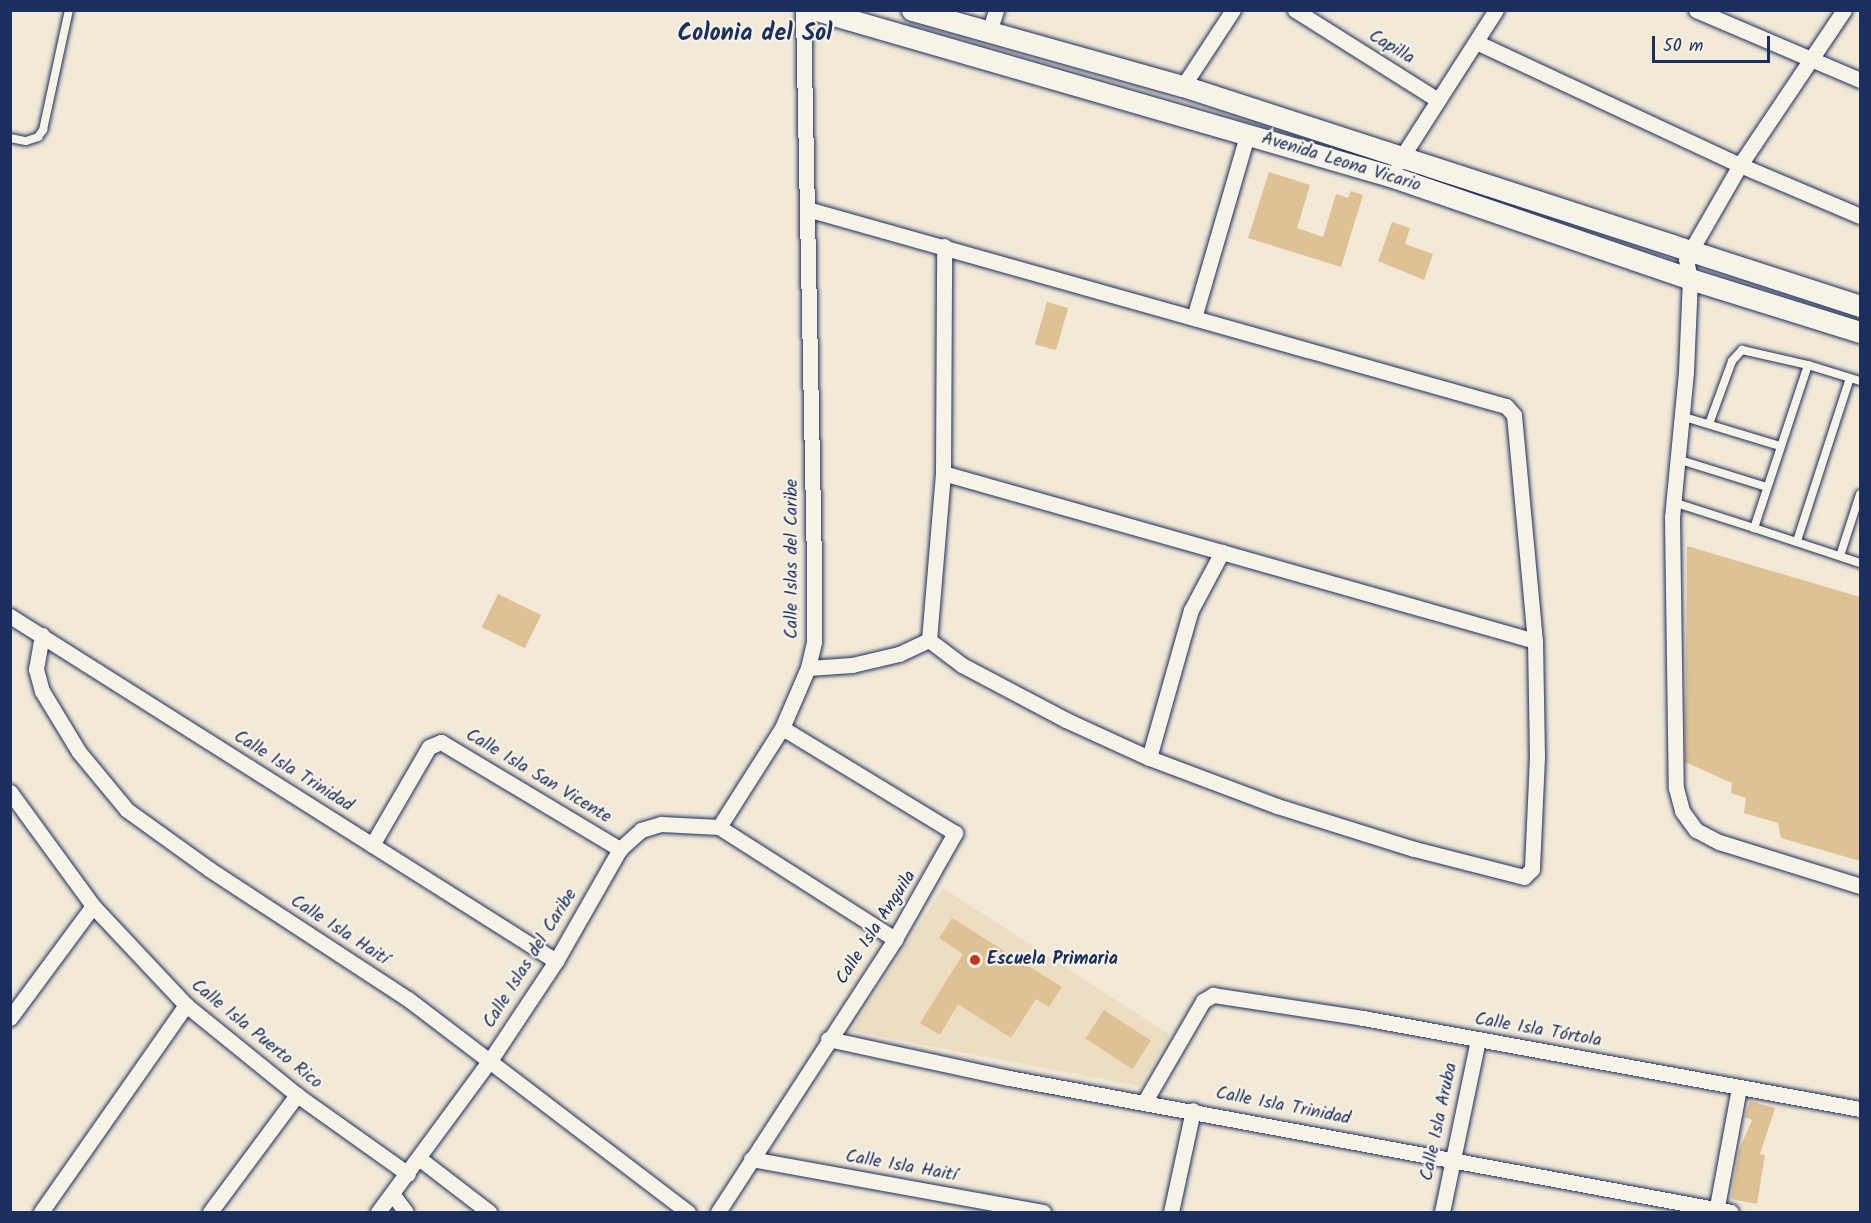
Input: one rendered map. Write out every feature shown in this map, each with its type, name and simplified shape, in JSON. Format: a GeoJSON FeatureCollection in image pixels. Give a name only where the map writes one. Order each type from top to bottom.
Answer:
{"type":"FeatureCollection","features":[{"type":"Feature","properties":{"kind":"street","name":"Calle Islas del Caribe"},"geometry":{"type":"LineString","coordinates":[[378,1212],[420,1159],[491,1059],[556,961],[620,849],[641,830],[661,824],[719,827],[782,728],[808,668],[814,642],[814,564],[803,10]]}},
{"type":"Feature","properties":{"kind":"street","name":"Avenida Leona Vicario"},"geometry":{"type":"LineString","coordinates":[[816,10],[1390,176],[1690,279],[1860,332]]}},
{"type":"Feature","properties":{"kind":"street","name":"Avenida Leona Vicario"},"geometry":{"type":"LineString","coordinates":[[912,10],[1183,86],[1403,154],[1688,252],[1860,306]]}},
{"type":"Feature","properties":{"kind":"street"},"geometry":{"type":"LineString","coordinates":[[989,32],[996,10]]}},
{"type":"Feature","properties":{"kind":"street"},"geometry":{"type":"LineString","coordinates":[[1183,86],[1233,10]]}},
{"type":"Feature","properties":{"kind":"street","name":"Capilla"},"geometry":{"type":"LineString","coordinates":[[1295,10],[1438,100]]}},
{"type":"Feature","properties":{"kind":"street"},"geometry":{"type":"LineString","coordinates":[[1390,176],[1496,10]]}},
{"type":"Feature","properties":{"kind":"street"},"geometry":{"type":"LineString","coordinates":[[1696,10],[1860,80]]}},
{"type":"Feature","properties":{"kind":"street"},"geometry":{"type":"LineString","coordinates":[[1844,10],[1740,165],[1688,252],[1686,271],[1690,279],[1686,372],[1673,502],[1676,788],[1682,811],[1696,830],[1719,842],[1860,886]]}},
{"type":"Feature","properties":{"kind":"street"},"geometry":{"type":"LineString","coordinates":[[1476,42],[1740,165],[1860,216]]}},
{"type":"Feature","properties":{"kind":"street"},"geometry":{"type":"LineString","coordinates":[[1194,318],[1247,135]]}},
{"type":"Feature","properties":{"kind":"street"},"geometry":{"type":"LineString","coordinates":[[807,209],[1506,406],[1514,415],[1535,641],[1537,757],[1532,869],[1524,876],[1414,849],[1277,806],[1149,758],[962,665],[929,640]]}},
{"type":"Feature","properties":{"kind":"street"},"geometry":{"type":"LineString","coordinates":[[929,640],[943,473],[944,246]]}},
{"type":"Feature","properties":{"kind":"street"},"geometry":{"type":"LineString","coordinates":[[943,473],[1535,641]]}},
{"type":"Feature","properties":{"kind":"street"},"geometry":{"type":"LineString","coordinates":[[1149,758],[1191,610],[1222,552]]}},
{"type":"Feature","properties":{"kind":"street","name":"Calle Isla Trinidad"},"geometry":{"type":"LineString","coordinates":[[10,616],[556,961]]}},
{"type":"Feature","properties":{"kind":"street","name":"Calle Isla Haití"},"geometry":{"type":"LineString","coordinates":[[42,635],[36,669],[42,691],[79,752],[128,810],[209,869],[399,993],[491,1059],[688,1212]]}},
{"type":"Feature","properties":{"kind":"street"},"geometry":{"type":"LineString","coordinates":[[808,668],[852,665],[899,654],[929,640]]}},
{"type":"Feature","properties":{"kind":"street","name":"Calle Isla Anguila"},"geometry":{"type":"LineString","coordinates":[[718,1212],[828,1039],[895,939],[955,833],[782,728]]}},
{"type":"Feature","properties":{"kind":"street","name":"Calle Isla San Vicente"},"geometry":{"type":"LineString","coordinates":[[372,844],[434,743],[441,742],[620,849]]}},
{"type":"Feature","properties":{"kind":"street","name":"Calle Isla Puerto Rico"},"geometry":{"type":"LineString","coordinates":[[12,796],[93,906],[186,1005],[297,1095],[408,1174]]}},
{"type":"Feature","properties":{"kind":"street"},"geometry":{"type":"LineString","coordinates":[[719,827],[895,939]]}},
{"type":"Feature","properties":{"kind":"street"},"geometry":{"type":"LineString","coordinates":[[10,1018],[93,906]]}},
{"type":"Feature","properties":{"kind":"street","name":"Calle Isla Tórtola"},"geometry":{"type":"LineString","coordinates":[[1144,1101],[1207,996],[1478,1040],[1860,1109]]}},
{"type":"Feature","properties":{"kind":"street"},"geometry":{"type":"LineString","coordinates":[[41,1212],[186,1005]]}},
{"type":"Feature","properties":{"kind":"street","name":"Calle Isla Trinidad"},"geometry":{"type":"LineString","coordinates":[[828,1039],[1009,1078],[1193,1110],[1721,1212]]}},
{"type":"Feature","properties":{"kind":"street","name":"Calle Isla Aruba"},"geometry":{"type":"LineString","coordinates":[[1442,1212],[1478,1040]]}},
{"type":"Feature","properties":{"kind":"street"},"geometry":{"type":"LineString","coordinates":[[1721,1212],[1739,1088]]}},
{"type":"Feature","properties":{"kind":"street"},"geometry":{"type":"LineString","coordinates":[[210,1212],[297,1095]]}},
{"type":"Feature","properties":{"kind":"street"},"geometry":{"type":"LineString","coordinates":[[1172,1212],[1193,1110]]}},
{"type":"Feature","properties":{"kind":"street"},"geometry":{"type":"LineString","coordinates":[[420,1159],[489,1212]]}},
{"type":"Feature","properties":{"kind":"street","name":"Calle Isla Haití"},"geometry":{"type":"LineString","coordinates":[[751,1159],[1043,1212]]}},
{"type":"Feature","properties":{"kind":"street"},"geometry":{"type":"LineString","coordinates":[[393,1195],[406,1212]]}},
{"type":"Feature","properties":{"kind":"lane"},"geometry":{"type":"LineString","coordinates":[[10,138],[26,141],[38,137],[43,130],[69,10]]}},
{"type":"Feature","properties":{"kind":"lane"},"geometry":{"type":"LineString","coordinates":[[1709,424],[1732,361],[1742,350],[1808,365],[1860,381]]}},
{"type":"Feature","properties":{"kind":"lane"},"geometry":{"type":"LineString","coordinates":[[1754,528],[1808,365]]}},
{"type":"Feature","properties":{"kind":"lane"},"geometry":{"type":"LineString","coordinates":[[1797,541],[1850,378]]}},
{"type":"Feature","properties":{"kind":"lane"},"geometry":{"type":"LineString","coordinates":[[1680,416],[1780,446]]}},
{"type":"Feature","properties":{"kind":"lane"},"geometry":{"type":"LineString","coordinates":[[1676,459],[1767,487]]}},
{"type":"Feature","properties":{"kind":"lane"},"geometry":{"type":"LineString","coordinates":[[1840,556],[1860,494]]}},
{"type":"Feature","properties":{"kind":"lane"},"geometry":{"type":"LineString","coordinates":[[1673,502],[1860,563]]}},
{"type":"Feature","properties":{"kind":"shaded area","name":"Escuela Primaria"},"geometry":{"type":"Polygon","coordinates":[[[943,888],[1170,1035],[1139,1086],[851,1031],[943,888]]]}},
{"type":"Feature","properties":{"kind":"building"},"geometry":{"type":"Polygon","coordinates":[[[1269,172],[1310,185],[1297,228],[1323,237],[1336,194],[1348,198],[1351,191],[1363,195],[1341,267],[1248,238],[1269,172]]]}},
{"type":"Feature","properties":{"kind":"building"},"geometry":{"type":"Polygon","coordinates":[[[1392,222],[1410,228],[1405,244],[1433,254],[1424,280],[1378,261],[1392,222]]]}},
{"type":"Feature","properties":{"kind":"building"},"geometry":{"type":"Polygon","coordinates":[[[1047,302],[1068,308],[1056,350],[1035,344],[1047,302]]]}},
{"type":"Feature","properties":{"kind":"building"},"geometry":{"type":"Polygon","coordinates":[[[1687,546],[1860,597],[1860,861],[1781,838],[1778,823],[1744,813],[1746,798],[1731,793],[1732,783],[1685,762],[1687,546]]]}},
{"type":"Feature","properties":{"kind":"building"},"geometry":{"type":"Polygon","coordinates":[[[498,594],[541,615],[525,648],[482,627],[498,594]]]}},
{"type":"Feature","properties":{"kind":"building"},"geometry":{"type":"Polygon","coordinates":[[[952,918],[1062,987],[1049,1007],[1036,999],[1011,1038],[958,1004],[940,1035],[920,1023],[963,954],[939,938],[952,918]]]}},
{"type":"Feature","properties":{"kind":"building"},"geometry":{"type":"Polygon","coordinates":[[[1104,1010],[1151,1040],[1132,1069],[1085,1039],[1104,1010]]]}},
{"type":"Feature","properties":{"kind":"building"},"geometry":{"type":"Polygon","coordinates":[[[1750,1101],[1775,1108],[1760,1154],[1765,1155],[1757,1204],[1731,1199],[1739,1150],[1752,1120],[1745,1117],[1750,1101]]]}},
{"type":"Feature","properties":{"kind":"place","name":"Escuela Primaria"},"geometry":{"type":"Point","coordinates":[975,960]}},
{"type":"Feature","properties":{"kind":"district","name":"Colonia del Sol"},"geometry":{"type":"Point","coordinates":[755,34]}}]}
